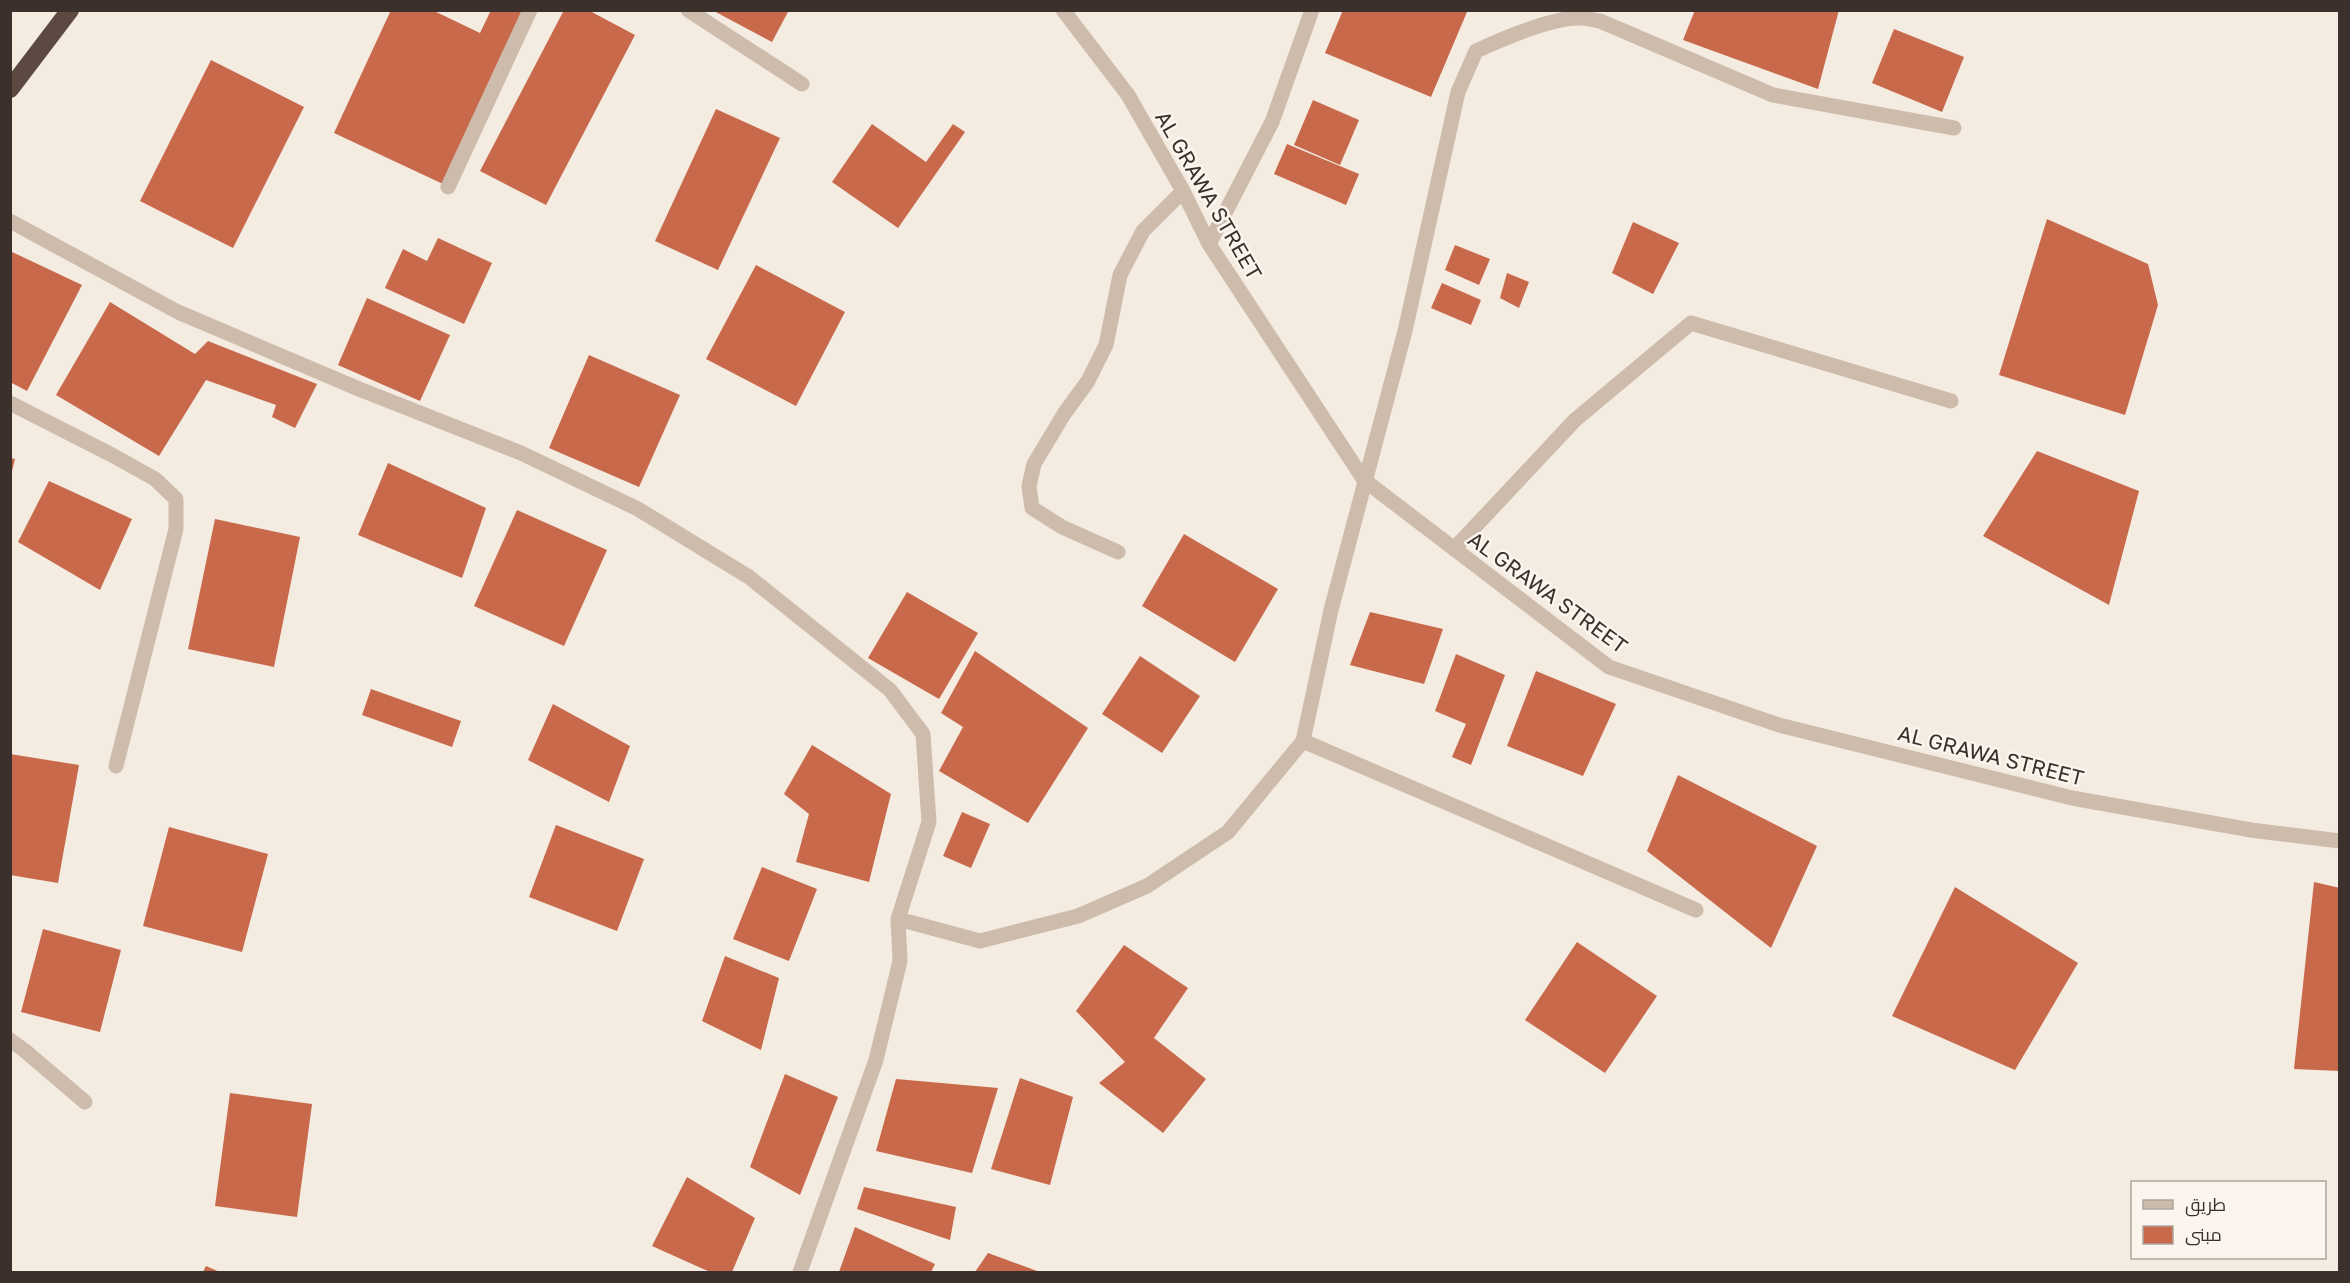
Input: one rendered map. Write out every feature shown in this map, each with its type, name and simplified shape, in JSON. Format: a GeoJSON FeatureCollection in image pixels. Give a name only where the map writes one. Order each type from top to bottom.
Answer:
{"type":"FeatureCollection","features":[{"type":"Feature","properties":{"kind":"highway"},"geometry":{"type":"LineString","coordinates":[[10,89],[70,10]]}},
{"type":"Feature","properties":{"kind":"highway"},"geometry":{"type":"LineString","coordinates":[[48,40],[76,10]]}},
{"type":"Feature","properties":{"kind":"street"},"geometry":{"type":"LineString","coordinates":[[448,187],[530,10]]}},
{"type":"Feature","properties":{"kind":"street"},"geometry":{"type":"LineString","coordinates":[[688,10],[802,84]]}},
{"type":"Feature","properties":{"kind":"street","name":"AL GRAWA STREET"},"geometry":{"type":"LineString","coordinates":[[1063,10],[1128,94],[1183,190],[1209,244],[1364,480],[1609,667],[1779,726],[2072,798],[2251,830],[2340,841]]}},
{"type":"Feature","properties":{"kind":"street"},"geometry":{"type":"LineString","coordinates":[[1209,244],[1272,122],[1312,10]]}},
{"type":"Feature","properties":{"kind":"street"},"geometry":{"type":"LineString","coordinates":[[898,919],[980,941],[1078,916],[1147,886],[1228,832],[1303,741],[1331,610],[1405,331],[1458,92],[1476,51],[1558,20],[1579,17],[1600,21],[1773,95],[1953,128]]}},
{"type":"Feature","properties":{"kind":"street"},"geometry":{"type":"LineString","coordinates":[[1118,552],[1062,527],[1032,508],[1029,486],[1034,464],[1064,414],[1088,381],[1106,345],[1120,275],[1143,231],[1183,190]]}},
{"type":"Feature","properties":{"kind":"street"},"geometry":{"type":"LineString","coordinates":[[10,221],[178,312],[359,389],[532,458],[638,509],[749,577],[890,690],[923,734],[929,822],[898,919],[900,961],[876,1060],[800,1272]]}},
{"type":"Feature","properties":{"kind":"street"},"geometry":{"type":"LineString","coordinates":[[1454,549],[1575,420],[1691,323],[1951,401]]}},
{"type":"Feature","properties":{"kind":"street"},"geometry":{"type":"LineString","coordinates":[[10,403],[155,479],[176,500],[177,529],[116,766]]}},
{"type":"Feature","properties":{"kind":"street"},"geometry":{"type":"LineString","coordinates":[[1303,741],[1696,910]]}},
{"type":"Feature","properties":{"kind":"street"},"geometry":{"type":"LineString","coordinates":[[10,1040],[85,1102]]}},
{"type":"Feature","properties":{"kind":"building"},"geometry":{"type":"Polygon","coordinates":[[[391,10],[432,10],[480,33],[491,10],[524,10],[443,184],[334,133],[391,10]]]}},
{"type":"Feature","properties":{"kind":"building"},"geometry":{"type":"Polygon","coordinates":[[[564,10],[588,10],[635,35],[546,205],[480,171],[564,10]]]}},
{"type":"Feature","properties":{"kind":"building"},"geometry":{"type":"Polygon","coordinates":[[[712,10],[789,10],[772,42],[712,10]]]}},
{"type":"Feature","properties":{"kind":"building"},"geometry":{"type":"Polygon","coordinates":[[[1343,10],[1463,10],[1467,12],[1431,97],[1325,53],[1343,10]]]}},
{"type":"Feature","properties":{"kind":"building"},"geometry":{"type":"Polygon","coordinates":[[[1695,10],[1839,10],[1818,89],[1683,40],[1695,10]]]}},
{"type":"Feature","properties":{"kind":"building"},"geometry":{"type":"Polygon","coordinates":[[[1894,29],[1964,57],[1942,112],[1872,83],[1894,29]]]}},
{"type":"Feature","properties":{"kind":"building"},"geometry":{"type":"Polygon","coordinates":[[[211,60],[304,107],[233,248],[140,201],[211,60]]]}},
{"type":"Feature","properties":{"kind":"building"},"geometry":{"type":"Polygon","coordinates":[[[1313,100],[1359,120],[1340,165],[1294,145],[1313,100]]]}},
{"type":"Feature","properties":{"kind":"building"},"geometry":{"type":"Polygon","coordinates":[[[716,109],[780,138],[718,270],[655,241],[716,109]]]}},
{"type":"Feature","properties":{"kind":"building"},"geometry":{"type":"Polygon","coordinates":[[[872,124],[926,162],[953,124],[965,132],[898,228],[832,182],[872,124]]]}},
{"type":"Feature","properties":{"kind":"building"},"geometry":{"type":"Polygon","coordinates":[[[1287,144],[1359,174],[1346,205],[1274,174],[1287,144]]]}},
{"type":"Feature","properties":{"kind":"building"},"geometry":{"type":"Polygon","coordinates":[[[2047,219],[2148,264],[2158,305],[2125,415],[1999,375],[2047,219]]]}},
{"type":"Feature","properties":{"kind":"building"},"geometry":{"type":"Polygon","coordinates":[[[1633,222],[1679,243],[1653,294],[1612,273],[1633,222]]]}},
{"type":"Feature","properties":{"kind":"building"},"geometry":{"type":"Polygon","coordinates":[[[438,238],[492,263],[464,324],[385,288],[403,249],[427,261],[438,238]]]}},
{"type":"Feature","properties":{"kind":"building"},"geometry":{"type":"Polygon","coordinates":[[[1455,245],[1490,259],[1479,285],[1445,270],[1455,245]]]}},
{"type":"Feature","properties":{"kind":"building"},"geometry":{"type":"Polygon","coordinates":[[[10,251],[82,285],[27,391],[10,382],[10,251]]]}},
{"type":"Feature","properties":{"kind":"building"},"geometry":{"type":"Polygon","coordinates":[[[756,265],[845,312],[796,406],[706,359],[756,265]]]}},
{"type":"Feature","properties":{"kind":"building"},"geometry":{"type":"Polygon","coordinates":[[[1507,273],[1529,282],[1519,308],[1500,298],[1507,273]]]}},
{"type":"Feature","properties":{"kind":"building"},"geometry":{"type":"Polygon","coordinates":[[[1442,283],[1481,300],[1471,325],[1431,308],[1442,283]]]}},
{"type":"Feature","properties":{"kind":"building"},"geometry":{"type":"Polygon","coordinates":[[[367,298],[450,335],[420,401],[338,365],[367,298]]]}},
{"type":"Feature","properties":{"kind":"building"},"geometry":{"type":"Polygon","coordinates":[[[110,302],[195,354],[208,341],[317,384],[295,428],[272,417],[276,405],[206,380],[159,456],[56,395],[110,302]]]}},
{"type":"Feature","properties":{"kind":"building"},"geometry":{"type":"Polygon","coordinates":[[[589,355],[680,395],[639,487],[549,448],[589,355]]]}},
{"type":"Feature","properties":{"kind":"building"},"geometry":{"type":"Polygon","coordinates":[[[2037,451],[2139,491],[2109,605],[1983,536],[2037,451]]]}},
{"type":"Feature","properties":{"kind":"building"},"geometry":{"type":"Polygon","coordinates":[[[10,458],[15,459],[11,475],[10,474],[10,458]]]}},
{"type":"Feature","properties":{"kind":"building"},"geometry":{"type":"Polygon","coordinates":[[[388,463],[486,508],[462,578],[358,535],[388,463]]]}},
{"type":"Feature","properties":{"kind":"building"},"geometry":{"type":"Polygon","coordinates":[[[49,481],[132,519],[100,590],[18,542],[49,481]]]}},
{"type":"Feature","properties":{"kind":"building"},"geometry":{"type":"Polygon","coordinates":[[[517,510],[607,550],[564,646],[474,606],[517,510]]]}},
{"type":"Feature","properties":{"kind":"building"},"geometry":{"type":"Polygon","coordinates":[[[215,519],[300,537],[274,667],[188,649],[215,519]]]}},
{"type":"Feature","properties":{"kind":"building"},"geometry":{"type":"Polygon","coordinates":[[[1184,534],[1278,589],[1235,662],[1142,606],[1184,534]]]}},
{"type":"Feature","properties":{"kind":"building"},"geometry":{"type":"Polygon","coordinates":[[[907,592],[978,633],[939,699],[868,658],[907,592]]]}},
{"type":"Feature","properties":{"kind":"building"},"geometry":{"type":"Polygon","coordinates":[[[1370,612],[1443,629],[1424,684],[1350,665],[1370,612]]]}},
{"type":"Feature","properties":{"kind":"building"},"geometry":{"type":"Polygon","coordinates":[[[975,651],[1088,728],[1028,823],[939,771],[963,727],[941,713],[975,651]]]}},
{"type":"Feature","properties":{"kind":"building"},"geometry":{"type":"Polygon","coordinates":[[[1456,654],[1505,675],[1471,765],[1452,757],[1466,724],[1435,711],[1456,654]]]}},
{"type":"Feature","properties":{"kind":"building"},"geometry":{"type":"Polygon","coordinates":[[[1140,656],[1200,696],[1162,753],[1102,714],[1140,656]]]}},
{"type":"Feature","properties":{"kind":"building"},"geometry":{"type":"Polygon","coordinates":[[[1536,671],[1616,704],[1583,776],[1507,746],[1536,671]]]}},
{"type":"Feature","properties":{"kind":"building"},"geometry":{"type":"Polygon","coordinates":[[[371,689],[461,721],[452,747],[362,715],[371,689]]]}},
{"type":"Feature","properties":{"kind":"building"},"geometry":{"type":"Polygon","coordinates":[[[553,704],[630,746],[609,802],[528,760],[553,704]]]}},
{"type":"Feature","properties":{"kind":"building"},"geometry":{"type":"Polygon","coordinates":[[[812,745],[891,794],[869,882],[796,862],[809,814],[784,794],[812,745]]]}},
{"type":"Feature","properties":{"kind":"building"},"geometry":{"type":"Polygon","coordinates":[[[10,754],[79,765],[58,883],[10,875],[10,754]]]}},
{"type":"Feature","properties":{"kind":"building"},"geometry":{"type":"Polygon","coordinates":[[[1678,775],[1817,846],[1771,948],[1647,851],[1678,775]]]}},
{"type":"Feature","properties":{"kind":"building"},"geometry":{"type":"Polygon","coordinates":[[[962,812],[990,824],[971,868],[943,856],[962,812]]]}},
{"type":"Feature","properties":{"kind":"building"},"geometry":{"type":"Polygon","coordinates":[[[556,825],[644,859],[617,931],[529,897],[556,825]]]}},
{"type":"Feature","properties":{"kind":"building"},"geometry":{"type":"Polygon","coordinates":[[[169,827],[268,854],[242,952],[143,926],[169,827]]]}},
{"type":"Feature","properties":{"kind":"building"},"geometry":{"type":"Polygon","coordinates":[[[762,867],[817,889],[789,961],[733,939],[762,867]]]}},
{"type":"Feature","properties":{"kind":"building"},"geometry":{"type":"Polygon","coordinates":[[[2314,882],[2340,888],[2340,1071],[2294,1069],[2314,882]]]}},
{"type":"Feature","properties":{"kind":"building"},"geometry":{"type":"Polygon","coordinates":[[[1955,887],[2078,963],[2015,1070],[1892,1016],[1955,887]]]}},
{"type":"Feature","properties":{"kind":"building"},"geometry":{"type":"Polygon","coordinates":[[[43,929],[121,950],[100,1032],[21,1012],[43,929]]]}},
{"type":"Feature","properties":{"kind":"building"},"geometry":{"type":"Polygon","coordinates":[[[1577,942],[1657,996],[1605,1073],[1525,1020],[1577,942]]]}},
{"type":"Feature","properties":{"kind":"building"},"geometry":{"type":"Polygon","coordinates":[[[1124,945],[1188,988],[1154,1038],[1206,1079],[1163,1133],[1099,1083],[1125,1062],[1076,1011],[1124,945]]]}},
{"type":"Feature","properties":{"kind":"building"},"geometry":{"type":"Polygon","coordinates":[[[725,956],[779,978],[761,1050],[702,1021],[725,956]]]}},
{"type":"Feature","properties":{"kind":"building"},"geometry":{"type":"Polygon","coordinates":[[[785,1074],[838,1097],[800,1195],[750,1167],[785,1074]]]}},
{"type":"Feature","properties":{"kind":"building"},"geometry":{"type":"Polygon","coordinates":[[[1020,1078],[1073,1097],[1050,1185],[991,1169],[1020,1078]]]}},
{"type":"Feature","properties":{"kind":"building"},"geometry":{"type":"Polygon","coordinates":[[[896,1079],[998,1088],[972,1173],[876,1151],[896,1079]]]}},
{"type":"Feature","properties":{"kind":"building"},"geometry":{"type":"Polygon","coordinates":[[[230,1093],[312,1104],[297,1217],[215,1206],[230,1093]]]}},
{"type":"Feature","properties":{"kind":"building"},"geometry":{"type":"Polygon","coordinates":[[[687,1177],[755,1218],[732,1272],[710,1272],[652,1246],[687,1177]]]}},
{"type":"Feature","properties":{"kind":"building"},"geometry":{"type":"Polygon","coordinates":[[[864,1187],[956,1207],[950,1240],[857,1209],[864,1187]]]}},
{"type":"Feature","properties":{"kind":"building"},"geometry":{"type":"Polygon","coordinates":[[[855,1227],[935,1264],[931,1272],[839,1272],[855,1227]]]}},
{"type":"Feature","properties":{"kind":"building"},"geometry":{"type":"Polygon","coordinates":[[[988,1253],[1040,1272],[975,1272],[988,1253]]]}},
{"type":"Feature","properties":{"kind":"building"},"geometry":{"type":"Polygon","coordinates":[[[206,1266],[220,1272],[203,1272],[206,1266]]]}}]}
